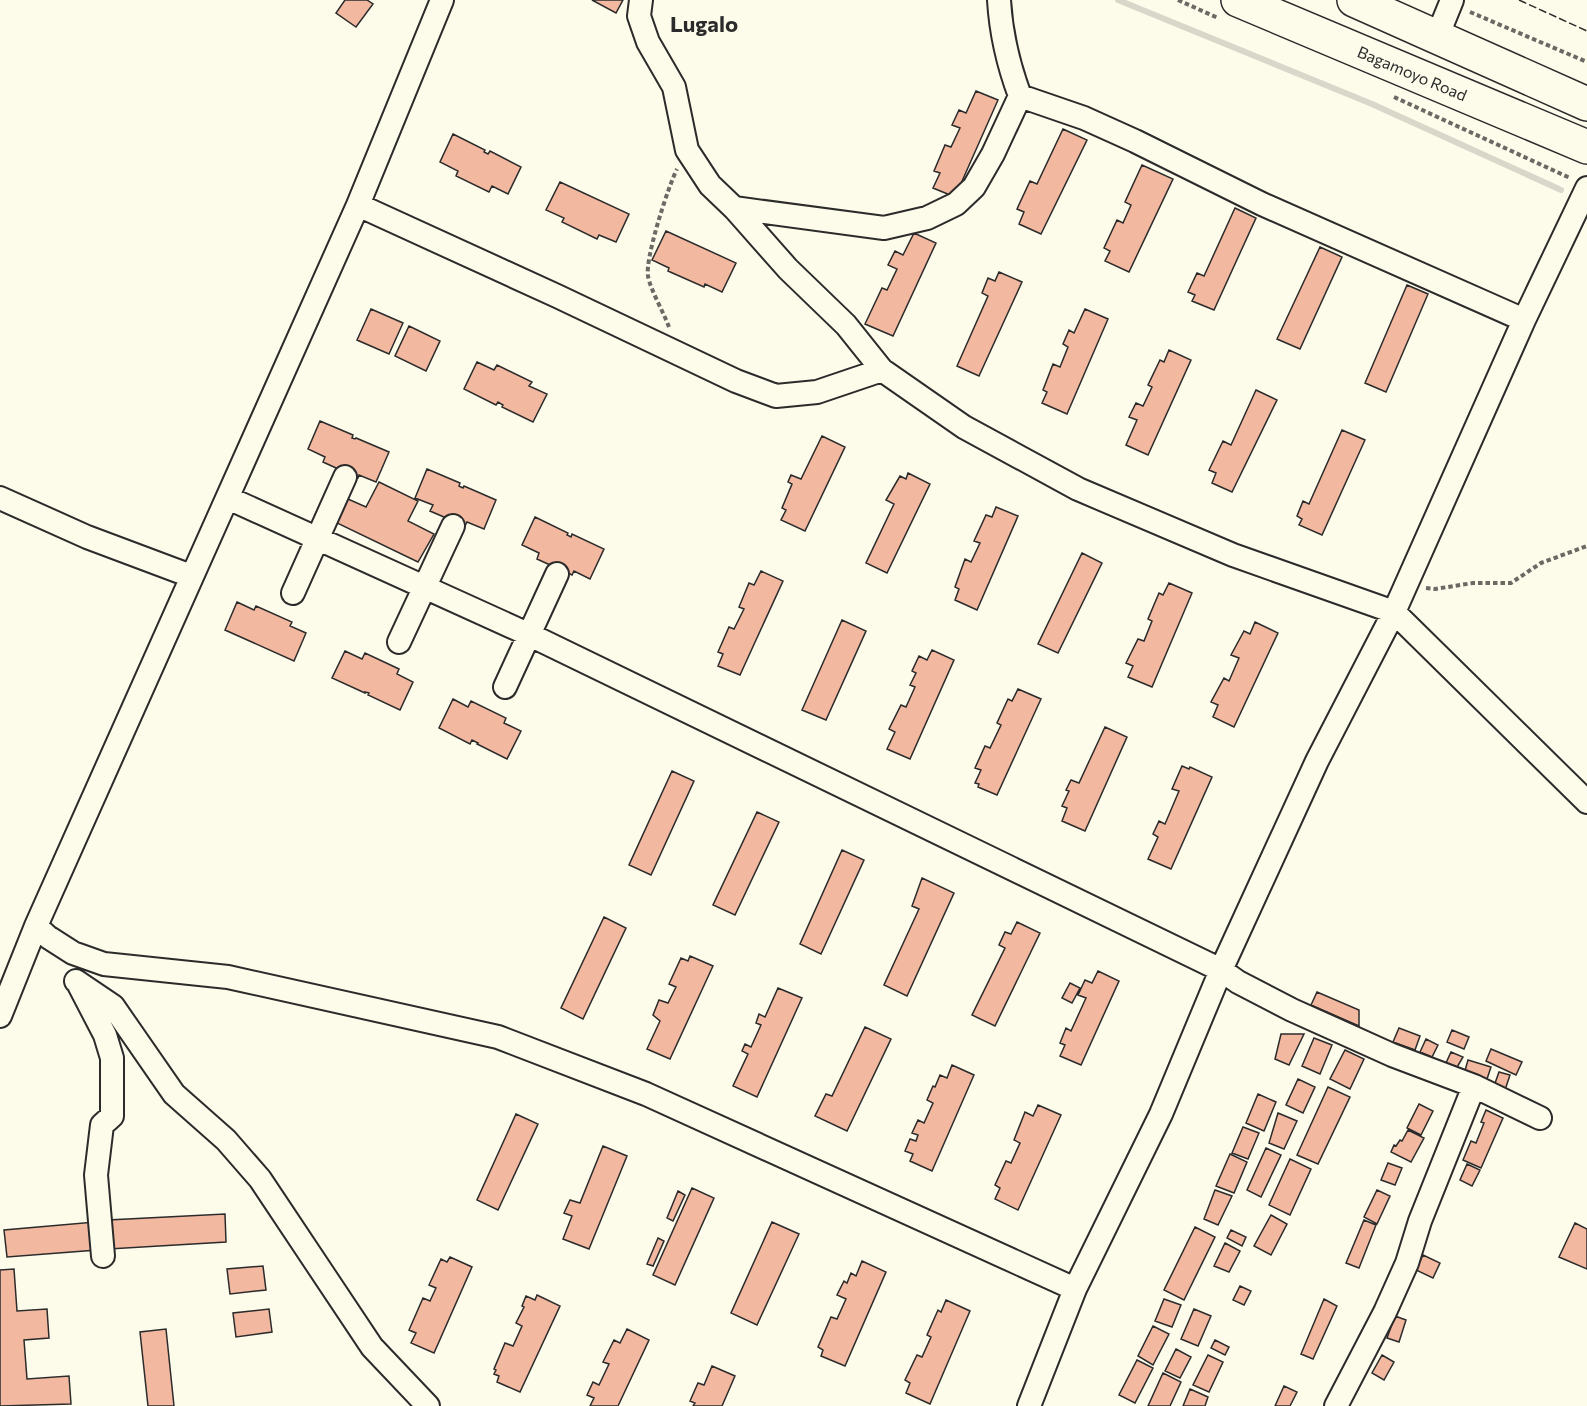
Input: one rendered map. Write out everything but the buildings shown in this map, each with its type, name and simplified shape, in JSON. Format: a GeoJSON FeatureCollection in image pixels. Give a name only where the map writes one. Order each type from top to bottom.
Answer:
{"type":"FeatureCollection","features":[{"type":"Feature","properties":{"kind":"highway"},"geometry":{"type":"LineString","coordinates":[[1354,0],[1587,104]]}},
{"type":"Feature","properties":{"kind":"highway","name":"Bagamoyo Road"},"geometry":{"type":"LineString","coordinates":[[1230,10],[1587,147]]}},
{"type":"Feature","properties":{"kind":"lane"},"geometry":{"type":"LineString","coordinates":[[0,1016],[42,931],[191,576],[358,206],[442,0]]}},
{"type":"Feature","properties":{"kind":"lane"},"geometry":{"type":"LineString","coordinates":[[640,0],[639,16],[648,42],[674,87],[687,150],[710,184],[788,269],[846,325],[882,370],[964,427],[1078,489],[1233,555],[1394,612],[1587,802]]}},
{"type":"Feature","properties":{"kind":"lane"},"geometry":{"type":"LineString","coordinates":[[734,208],[884,228],[927,218],[956,204],[974,187],[993,154],[1020,96],[1008,62],[1001,30],[999,0]]}},
{"type":"Feature","properties":{"kind":"lane"},"geometry":{"type":"LineString","coordinates":[[1437,37],[1451,2]]}},
{"type":"Feature","properties":{"kind":"lane"},"geometry":{"type":"LineString","coordinates":[[1020,96],[1084,118],[1262,204],[1524,320]]}},
{"type":"Feature","properties":{"kind":"lane"},"geometry":{"type":"LineString","coordinates":[[1029,1406],[1075,1289],[1161,1114],[1221,970],[1317,761],[1394,612],[1582,184]]}},
{"type":"Feature","properties":{"kind":"lane"},"geometry":{"type":"LineString","coordinates":[[358,206],[736,381],[776,396],[817,392],[882,370]]}},
{"type":"Feature","properties":{"kind":"lane"},"geometry":{"type":"LineString","coordinates":[[293,593],[345,477]]}},
{"type":"Feature","properties":{"kind":"lane"},"geometry":{"type":"LineString","coordinates":[[0,498],[87,537],[191,576]]}},
{"type":"Feature","properties":{"kind":"lane"},"geometry":{"type":"LineString","coordinates":[[228,498],[530,635],[1221,970],[1238,982],[1292,1010],[1392,1055],[1474,1086],[1540,1118]]}},
{"type":"Feature","properties":{"kind":"lane"},"geometry":{"type":"LineString","coordinates":[[399,642],[453,526]]}},
{"type":"Feature","properties":{"kind":"lane"},"geometry":{"type":"LineString","coordinates":[[505,687],[557,574]]}},
{"type":"Feature","properties":{"kind":"lane"},"geometry":{"type":"LineString","coordinates":[[42,931],[76,981],[105,1035],[112,1058],[112,1116],[102,1125],[96,1175],[103,1256]]}},
{"type":"Feature","properties":{"kind":"lane"},"geometry":{"type":"LineString","coordinates":[[42,931],[73,953],[104,964],[228,977],[498,1037],[646,1094],[1075,1289]]}},
{"type":"Feature","properties":{"kind":"lane"},"geometry":{"type":"LineString","coordinates":[[76,981],[113,1006],[174,1094],[226,1140],[260,1179],[372,1347],[428,1406]]}},
{"type":"Feature","properties":{"kind":"lane"},"geometry":{"type":"LineString","coordinates":[[1336,1406],[1385,1312],[1407,1263],[1420,1221],[1474,1086]]}},
{"type":"Feature","properties":{"kind":"path"},"geometry":{"type":"LineString","coordinates":[[1178,0],[1230,10]]}},
{"type":"Feature","properties":{"kind":"path"},"geometry":{"type":"LineString","coordinates":[[1451,2],[1587,62]]}},
{"type":"Feature","properties":{"kind":"path"},"geometry":{"type":"LineString","coordinates":[[1384,92],[1582,184]]}},
{"type":"Feature","properties":{"kind":"path"},"geometry":{"type":"LineString","coordinates":[[681,355],[648,276],[648,258],[670,182],[687,150]]}},
{"type":"Feature","properties":{"kind":"path"},"geometry":{"type":"LineString","coordinates":[[1405,586],[1435,589],[1473,583],[1511,583],[1541,563],[1587,546]]}},
{"type":"Feature","properties":{"kind":"waterway"},"geometry":{"type":"LineString","coordinates":[[1118,0],[1372,104],[1561,190]]}},
{"type":"Feature","properties":{"kind":"fence"},"geometry":{"type":"LineString","coordinates":[[1519,0],[1587,31]]}},
{"type":"Feature","properties":{"kind":"district","name":"Lugalo"},"geometry":{"type":"Point","coordinates":[704,24]}}]}
